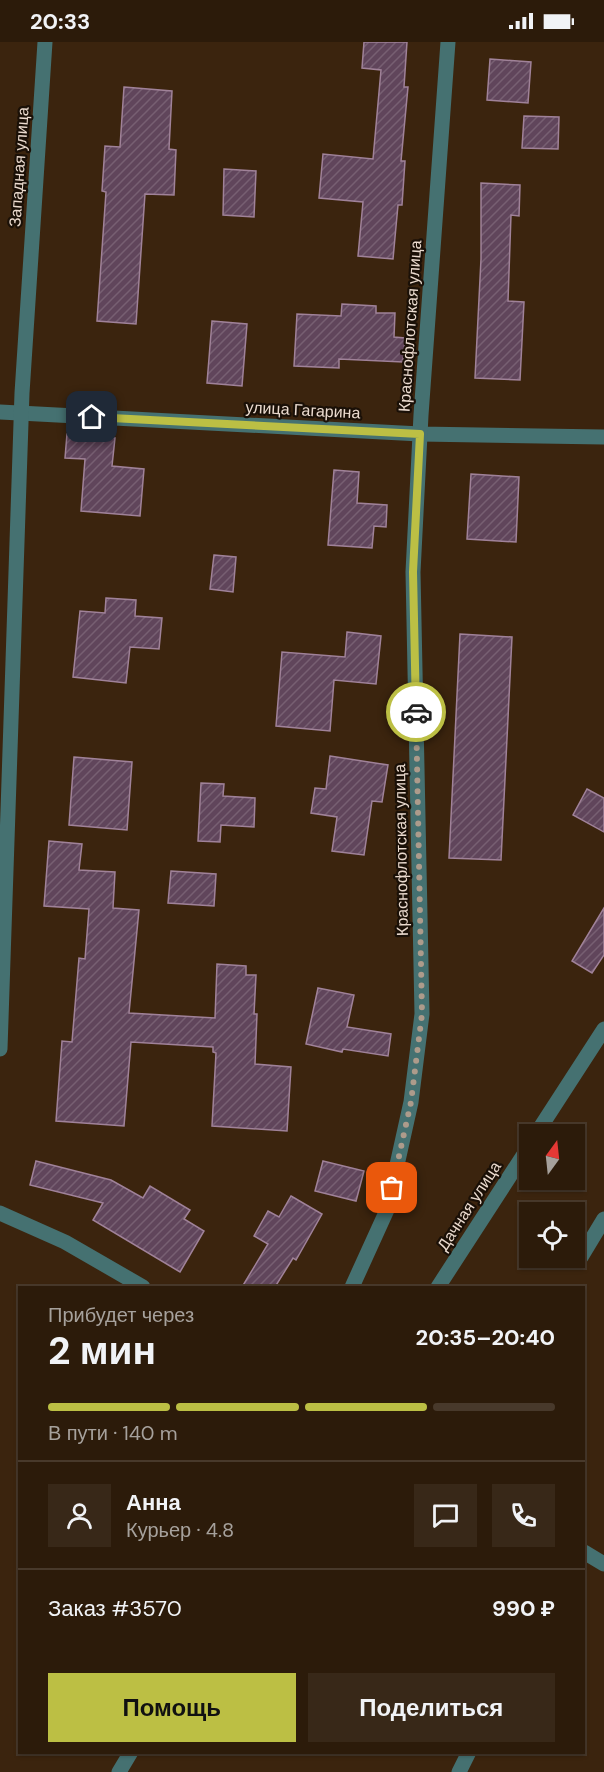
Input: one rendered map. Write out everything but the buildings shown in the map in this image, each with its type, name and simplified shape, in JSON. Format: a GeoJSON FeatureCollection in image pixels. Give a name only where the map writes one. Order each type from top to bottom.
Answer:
{"type":"FeatureCollection","features":[{"type":"Feature","properties":{"kind":"street","name":"Западная улица"},"geometry":{"type":"LineString","coordinates":[[0,1049],[22,413],[45,42]]}},
{"type":"Feature","properties":{"kind":"street","name":"Краснофлотская улица"},"geometry":{"type":"LineString","coordinates":[[352,1286],[387,1210],[411,1102],[422,1014],[413,572],[420,434],[448,42]]}},
{"type":"Feature","properties":{"kind":"street","name":"улица Гагарина"},"geometry":{"type":"LineString","coordinates":[[0,412],[420,434],[604,437]]}},
{"type":"Feature","properties":{"kind":"street"},"geometry":{"type":"LineString","coordinates":[[543,1124],[603,1033]]}},
{"type":"Feature","properties":{"kind":"street","name":"Дачная улица"},"geometry":{"type":"LineString","coordinates":[[439,1286],[519,1162]]}},
{"type":"Feature","properties":{"kind":"street"},"geometry":{"type":"LineString","coordinates":[[0,1213],[65,1242],[140,1286]]}},
{"type":"Feature","properties":{"kind":"street"},"geometry":{"type":"LineString","coordinates":[[585,1250],[604,1219]]}},
{"type":"Feature","properties":{"kind":"street"},"geometry":{"type":"LineString","coordinates":[[585,1553],[604,1564]]}},
{"type":"Feature","properties":{"kind":"street"},"geometry":{"type":"LineString","coordinates":[[119,1772],[130,1754]]}},
{"type":"Feature","properties":{"kind":"street"},"geometry":{"type":"LineString","coordinates":[[459,1772],[468,1754]]}},
{"type":"Feature","properties":{"kind":"way so far"},"geometry":{"type":"LineString","coordinates":[[392,1188],[411,1102],[422,1014],[416,712]]}},
{"type":"Feature","properties":{"kind":"route"},"geometry":{"type":"LineString","coordinates":[[92,417],[420,434],[413,572],[416,712]]}}]}
